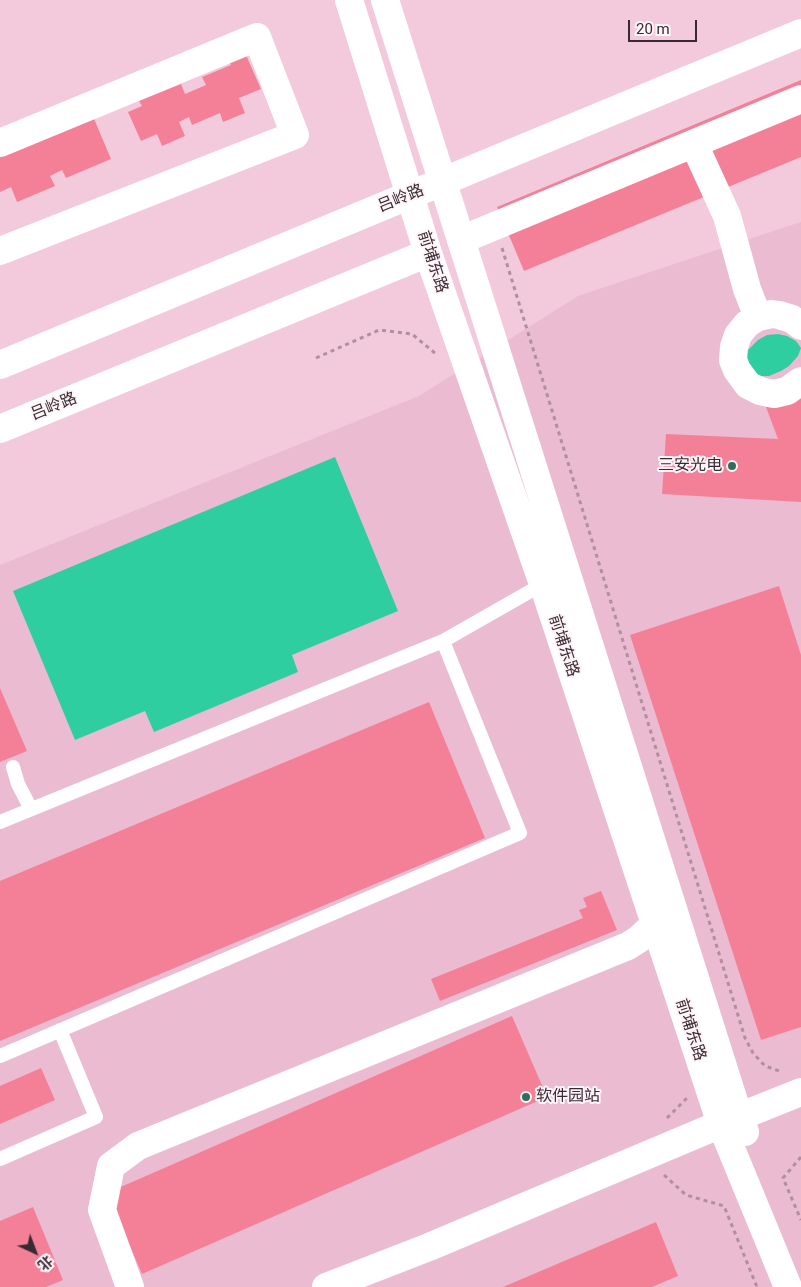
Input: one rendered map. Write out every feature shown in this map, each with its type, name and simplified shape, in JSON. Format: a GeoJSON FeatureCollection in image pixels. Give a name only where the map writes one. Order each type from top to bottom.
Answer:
{"type":"FeatureCollection","features":[{"type":"Feature","properties":{"kind":"main road","name":"前埔东路"},"geometry":{"type":"LineString","coordinates":[[349,0],[428,253],[543,584],[655,924],[730,1120],[788,1287]]}},
{"type":"Feature","properties":{"kind":"main road","name":"前埔东路"},"geometry":{"type":"LineString","coordinates":[[384,0],[461,240],[730,1120],[801,1268]]}},
{"type":"Feature","properties":{"kind":"main road","name":"吕岭路"},"geometry":{"type":"LineString","coordinates":[[0,364],[801,34]]}},
{"type":"Feature","properties":{"kind":"main road"},"geometry":{"type":"LineString","coordinates":[[0,143],[257,37],[295,135],[0,251]]}},
{"type":"Feature","properties":{"kind":"main road","name":"吕岭路"},"geometry":{"type":"LineString","coordinates":[[0,429],[428,253],[496,227],[801,100]]}},
{"type":"Feature","properties":{"kind":"main road"},"geometry":{"type":"LineString","coordinates":[[694,144],[726,216],[747,289],[758,317]]}},
{"type":"Feature","properties":{"kind":"main road"},"geometry":{"type":"LineString","coordinates":[[801,326],[792,319],[779,315],[772,314],[758,317],[747,324],[738,335],[734,347],[734,360],[737,370],[748,385],[760,391],[774,394],[787,391],[801,381]]}},
{"type":"Feature","properties":{"kind":"main road"},"geometry":{"type":"LineString","coordinates":[[129,1287],[102,1210],[112,1166],[138,1146],[628,946],[639,939],[655,924]]}},
{"type":"Feature","properties":{"kind":"main road"},"geometry":{"type":"LineString","coordinates":[[326,1287],[429,1247],[730,1120],[795,1082]]}},
{"type":"Feature","properties":{"kind":"lane"},"geometry":{"type":"LineString","coordinates":[[0,822],[443,641],[543,584]]}},
{"type":"Feature","properties":{"kind":"lane"},"geometry":{"type":"LineString","coordinates":[[0,1056],[520,833],[443,641]]}},
{"type":"Feature","properties":{"kind":"lane"},"geometry":{"type":"LineString","coordinates":[[13,767],[18,784],[31,809]]}},
{"type":"Feature","properties":{"kind":"lane"},"geometry":{"type":"LineString","coordinates":[[0,1159],[96,1117],[60,1030]]}},
{"type":"Feature","properties":{"kind":"path"},"geometry":{"type":"LineString","coordinates":[[496,227],[745,1038],[753,1052],[765,1066],[780,1072],[795,1082]]}},
{"type":"Feature","properties":{"kind":"path"},"geometry":{"type":"LineString","coordinates":[[650,1154],[667,1179],[686,1196],[724,1206],[757,1287]]}},
{"type":"Feature","properties":{"kind":"path"},"geometry":{"type":"LineString","coordinates":[[801,1157],[783,1178],[801,1220]]}},
{"type":"Feature","properties":{"kind":"shaded area"},"geometry":{"type":"Polygon","coordinates":[[[801,222],[801,1287],[0,1287],[0,565],[419,396],[578,296],[801,222]]]}},
{"type":"Feature","properties":{"kind":"shaded area"},"geometry":{"type":"Polygon","coordinates":[[[778,334],[796,341],[801,348],[798,356],[789,366],[781,371],[769,376],[754,376],[745,360],[748,350],[758,340],[767,335],[778,334]]]}},
{"type":"Feature","properties":{"kind":"shaded area"},"geometry":{"type":"Polygon","coordinates":[[[335,457],[398,611],[292,655],[298,672],[154,732],[145,711],[75,740],[13,591],[335,457]]]}},
{"type":"Feature","properties":{"kind":"building"},"geometry":{"type":"Polygon","coordinates":[[[246,55],[261,89],[239,98],[245,113],[223,122],[220,113],[192,125],[189,117],[179,122],[185,136],[162,146],[157,134],[141,141],[128,112],[142,106],[139,101],[181,84],[185,94],[206,85],[202,77],[231,65],[229,62],[246,55]]]}},
{"type":"Feature","properties":{"kind":"building"},"geometry":{"type":"Polygon","coordinates":[[[801,80],[801,157],[524,271],[497,207],[801,80]]]}},
{"type":"Feature","properties":{"kind":"building"},"geometry":{"type":"Polygon","coordinates":[[[92,114],[111,159],[66,178],[62,170],[50,176],[55,186],[17,202],[11,187],[0,192],[0,152],[92,114]]]}},
{"type":"Feature","properties":{"kind":"building","name":"三安光电"},"geometry":{"type":"Polygon","coordinates":[[[801,393],[801,502],[662,494],[666,434],[778,439],[766,407],[801,393]]]}},
{"type":"Feature","properties":{"kind":"building"},"geometry":{"type":"Polygon","coordinates":[[[779,586],[801,655],[801,1027],[761,1040],[630,635],[779,586]]]}},
{"type":"Feature","properties":{"kind":"building"},"geometry":{"type":"Polygon","coordinates":[[[0,688],[27,751],[0,762],[0,688]]]}},
{"type":"Feature","properties":{"kind":"building"},"geometry":{"type":"Polygon","coordinates":[[[429,702],[485,838],[0,1041],[0,881],[429,702]]]}},
{"type":"Feature","properties":{"kind":"building"},"geometry":{"type":"Polygon","coordinates":[[[601,891],[617,930],[440,1001],[431,979],[583,918],[579,910],[587,907],[583,898],[601,891]]]}},
{"type":"Feature","properties":{"kind":"building"},"geometry":{"type":"Polygon","coordinates":[[[512,1016],[547,1097],[142,1274],[107,1193],[512,1016]]]}},
{"type":"Feature","properties":{"kind":"building"},"geometry":{"type":"Polygon","coordinates":[[[41,1068],[55,1100],[0,1124],[0,1086],[41,1068]]]}},
{"type":"Feature","properties":{"kind":"building"},"geometry":{"type":"Polygon","coordinates":[[[33,1207],[63,1280],[46,1287],[0,1287],[0,1221],[33,1207]]]}},
{"type":"Feature","properties":{"kind":"building"},"geometry":{"type":"Polygon","coordinates":[[[656,1222],[678,1276],[652,1287],[503,1287],[656,1222]]]}},
{"type":"Feature","properties":{"kind":"place","name":"三安光电"},"geometry":{"type":"Point","coordinates":[732,466]}},
{"type":"Feature","properties":{"kind":"place","name":"软件园站"},"geometry":{"type":"Point","coordinates":[526,1097]}}]}
